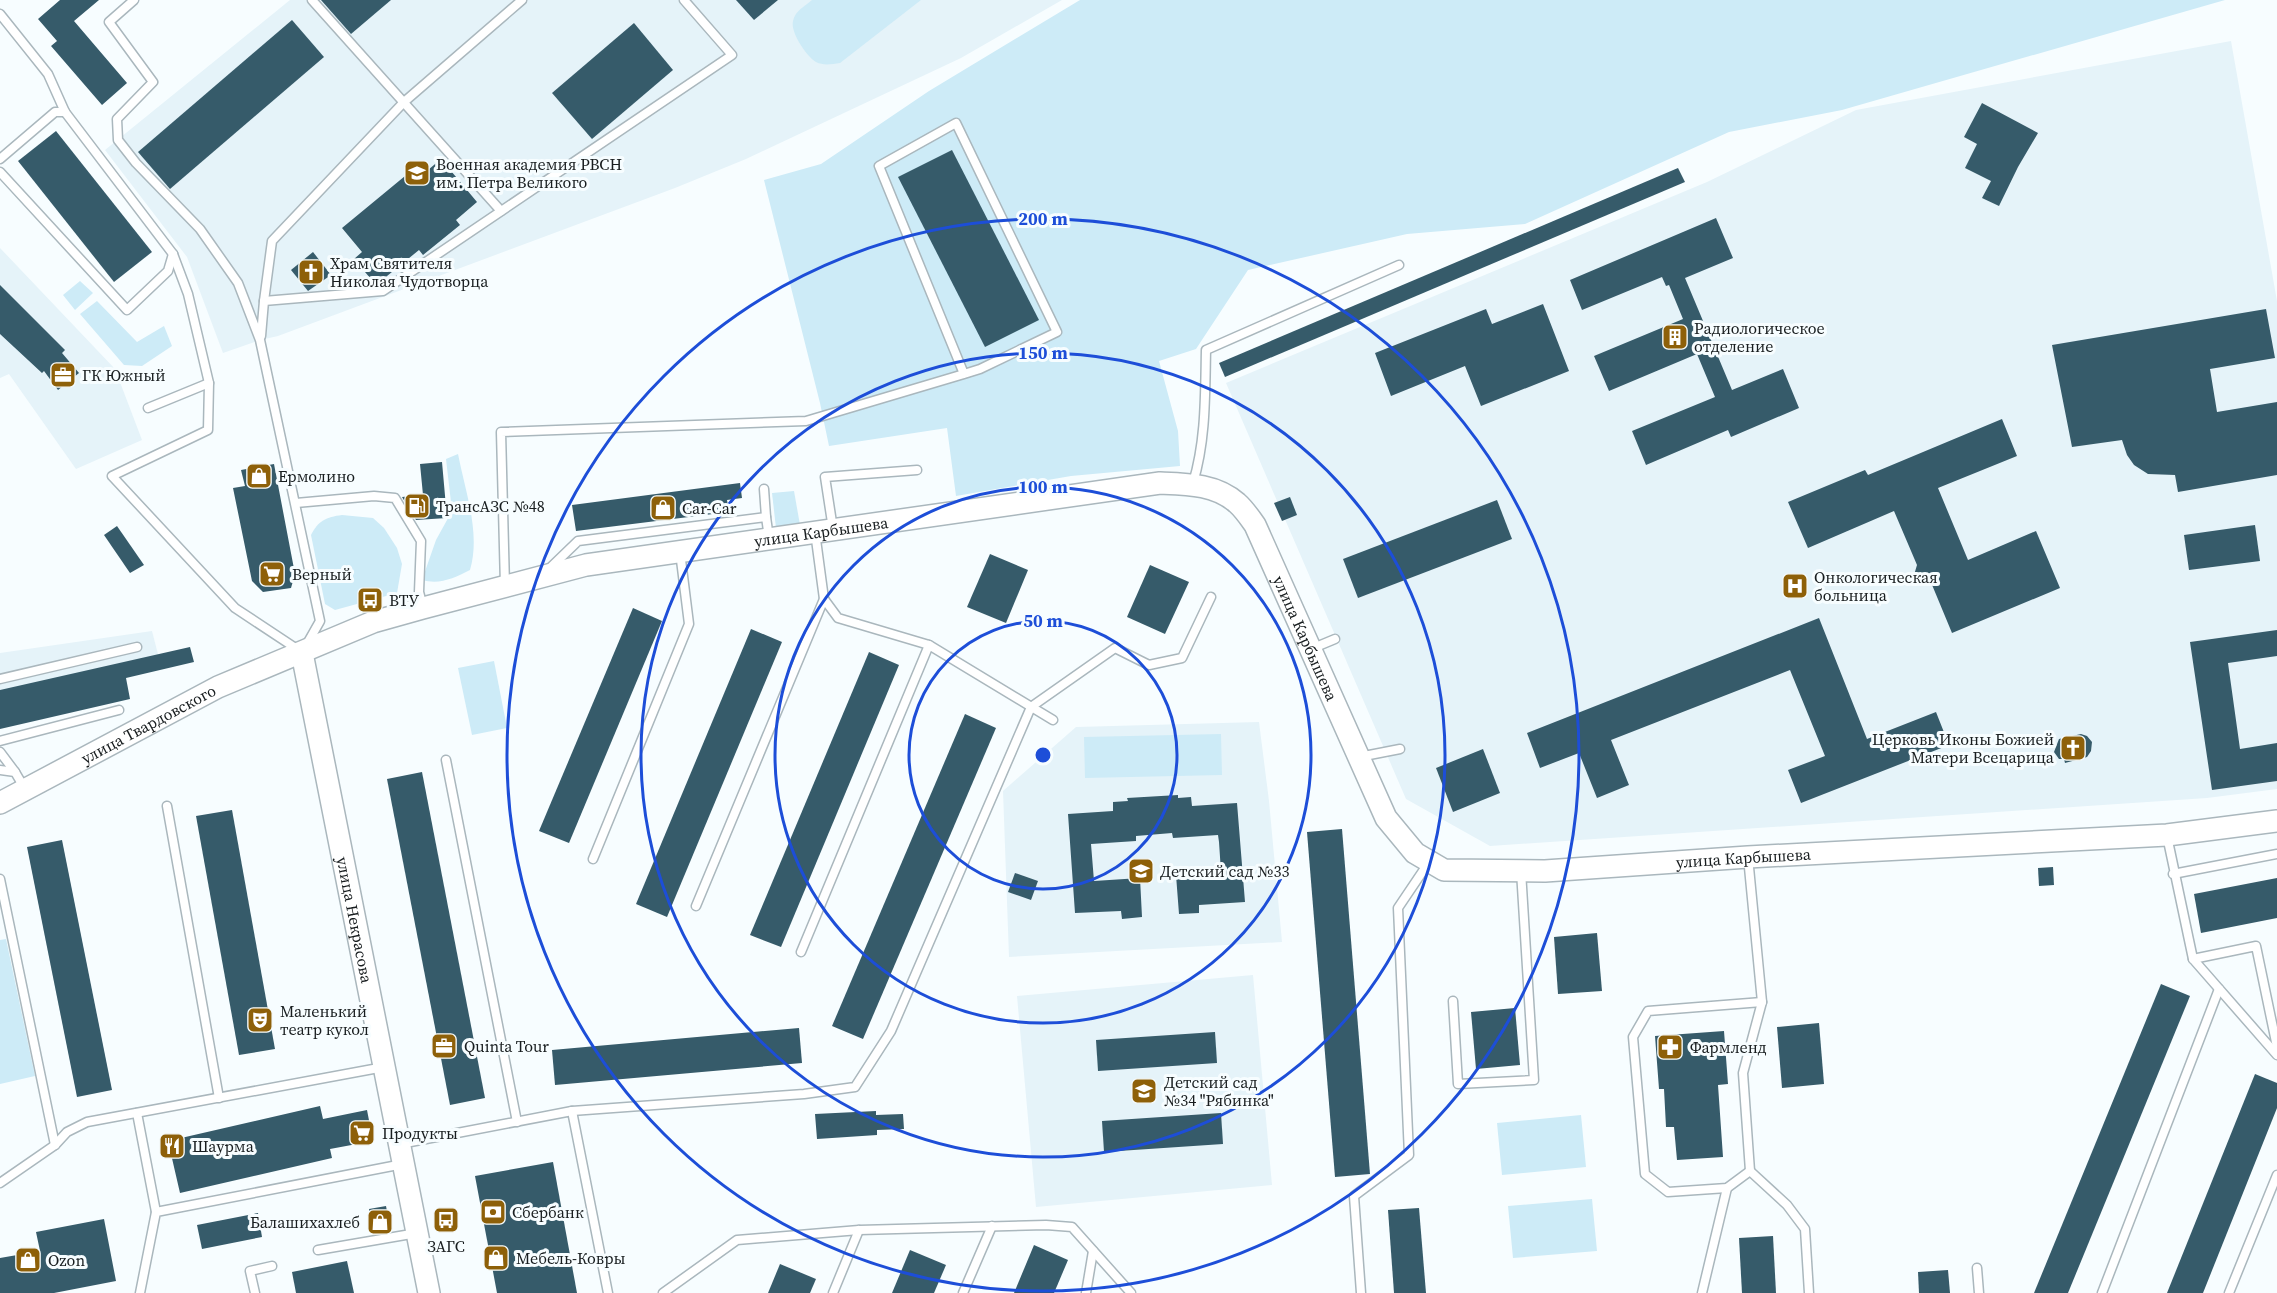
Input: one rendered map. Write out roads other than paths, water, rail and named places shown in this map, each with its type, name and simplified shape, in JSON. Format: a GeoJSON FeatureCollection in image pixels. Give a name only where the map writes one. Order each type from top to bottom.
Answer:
{"type":"FeatureCollection","features":[{"type":"Feature","properties":{"kind":"street","name":"улица Карбышева"},"geometry":{"type":"LineString","coordinates":[[302,653],[373,622],[586,565],[1150,484],[1193,484],[1217,490],[1237,503],[1256,525],[1386,818],[1415,853],[1444,870],[1554,870],[1748,856],[2167,835],[2277,821]]}},
{"type":"Feature","properties":{"kind":"street","name":"улица Твардовского"},"geometry":{"type":"LineString","coordinates":[[0,803],[20,780],[218,687],[302,653]]}},
{"type":"Feature","properties":{"kind":"street","name":"улица Некрасова"},"geometry":{"type":"LineString","coordinates":[[302,653],[429,1293]]}},
{"type":"Feature","properties":{"kind":"lane"},"geometry":{"type":"LineString","coordinates":[[0,14],[48,74],[65,112],[173,254],[188,294],[209,383],[208,430],[112,476],[235,609],[302,653],[321,621],[260,339],[238,283],[200,229],[136,163],[118,140],[117,119],[153,82],[109,22],[134,0]]}},
{"type":"Feature","properties":{"kind":"lane"},"geometry":{"type":"LineString","coordinates":[[312,0],[501,211]]}},
{"type":"Feature","properties":{"kind":"lane"},"geometry":{"type":"LineString","coordinates":[[260,339],[272,241],[404,102],[522,0]]}},
{"type":"Feature","properties":{"kind":"lane"},"geometry":{"type":"LineString","coordinates":[[264,300],[383,291],[732,55],[684,0]]}},
{"type":"Feature","properties":{"kind":"lane"},"geometry":{"type":"LineString","coordinates":[[0,159],[55,112],[65,112]]}},
{"type":"Feature","properties":{"kind":"lane"},"geometry":{"type":"LineString","coordinates":[[505,586],[501,432],[806,421],[964,374],[980,369],[1057,332],[956,123],[879,166],[964,374]]}},
{"type":"Feature","properties":{"kind":"lane"},"geometry":{"type":"LineString","coordinates":[[0,172],[127,310],[168,271],[173,254]]}},
{"type":"Feature","properties":{"kind":"lane"},"geometry":{"type":"LineString","coordinates":[[1193,484],[1200,462],[1204,431],[1206,350],[1398,266]]}},
{"type":"Feature","properties":{"kind":"lane"},"geometry":{"type":"LineString","coordinates":[[148,408],[209,383]]}},
{"type":"Feature","properties":{"kind":"lane"},"geometry":{"type":"LineString","coordinates":[[696,906],[824,599],[825,477],[917,470]]}},
{"type":"Feature","properties":{"kind":"lane"},"geometry":{"type":"LineString","coordinates":[[764,489],[769,538]]}},
{"type":"Feature","properties":{"kind":"lane"},"geometry":{"type":"LineString","coordinates":[[296,503],[374,496],[395,498],[421,541],[419,592],[423,608]]}},
{"type":"Feature","properties":{"kind":"lane"},"geometry":{"type":"LineString","coordinates":[[541,577],[578,542],[766,517]]}},
{"type":"Feature","properties":{"kind":"lane"},"geometry":{"type":"LineString","coordinates":[[593,859],[689,624],[680,552]]}},
{"type":"Feature","properties":{"kind":"lane"},"geometry":{"type":"LineString","coordinates":[[156,1212],[402,1154],[517,1122],[572,1111],[804,1094],[855,1087],[891,1031],[1031,707],[1115,648],[1149,665],[1182,658],[1211,597]]}},
{"type":"Feature","properties":{"kind":"lane"},"geometry":{"type":"LineString","coordinates":[[824,599],[838,618],[929,645],[1053,720]]}},
{"type":"Feature","properties":{"kind":"lane"},"geometry":{"type":"LineString","coordinates":[[1311,649],[1335,639]]}},
{"type":"Feature","properties":{"kind":"lane"},"geometry":{"type":"LineString","coordinates":[[801,952],[929,645]]}},
{"type":"Feature","properties":{"kind":"lane"},"geometry":{"type":"LineString","coordinates":[[0,679],[137,647]]}},
{"type":"Feature","properties":{"kind":"lane"},"geometry":{"type":"LineString","coordinates":[[0,741],[119,710]]}},
{"type":"Feature","properties":{"kind":"lane"},"geometry":{"type":"LineString","coordinates":[[1359,757],[1400,749]]}},
{"type":"Feature","properties":{"kind":"lane"},"geometry":{"type":"LineString","coordinates":[[0,752],[20,780]]}},
{"type":"Feature","properties":{"kind":"lane"},"geometry":{"type":"LineString","coordinates":[[446,760],[517,1122]]}},
{"type":"Feature","properties":{"kind":"lane"},"geometry":{"type":"LineString","coordinates":[[0,770],[20,780]]}},
{"type":"Feature","properties":{"kind":"lane"},"geometry":{"type":"LineString","coordinates":[[168,806],[219,1098]]}},
{"type":"Feature","properties":{"kind":"lane"},"geometry":{"type":"LineString","coordinates":[[2167,835],[2193,959],[2277,1055]]}},
{"type":"Feature","properties":{"kind":"lane"},"geometry":{"type":"LineString","coordinates":[[2174,874],[2277,854]]}},
{"type":"Feature","properties":{"kind":"lane"},"geometry":{"type":"LineString","coordinates":[[1748,856],[1762,1002],[1743,1073],[1750,1171],[1787,1205],[1805,1229],[1809,1293]]}},
{"type":"Feature","properties":{"kind":"lane"},"geometry":{"type":"LineString","coordinates":[[1361,1293],[1354,1196],[1408,1155],[1398,908],[1429,861]]}},
{"type":"Feature","properties":{"kind":"lane"},"geometry":{"type":"LineString","coordinates":[[1453,1001],[1458,1084],[1534,1080],[1521,870]]}},
{"type":"Feature","properties":{"kind":"lane"},"geometry":{"type":"LineString","coordinates":[[0,879],[55,1145]]}},
{"type":"Feature","properties":{"kind":"lane"},"geometry":{"type":"LineString","coordinates":[[2193,959],[2256,946],[2277,1047]]}},
{"type":"Feature","properties":{"kind":"lane"},"geometry":{"type":"LineString","coordinates":[[2102,1293],[2219,989]]}},
{"type":"Feature","properties":{"kind":"lane"},"geometry":{"type":"LineString","coordinates":[[1750,1171],[1727,1188],[1668,1192],[1645,1174],[1633,1037],[1648,1011],[1762,1002]]}},
{"type":"Feature","properties":{"kind":"lane"},"geometry":{"type":"LineString","coordinates":[[0,1183],[55,1145],[67,1132],[87,1122],[384,1067]]}},
{"type":"Feature","properties":{"kind":"lane"},"geometry":{"type":"LineString","coordinates":[[572,1111],[608,1293]]}},
{"type":"Feature","properties":{"kind":"lane"},"geometry":{"type":"LineString","coordinates":[[137,1113],[156,1212],[140,1293]]}},
{"type":"Feature","properties":{"kind":"lane"},"geometry":{"type":"LineString","coordinates":[[2229,1293],[2277,1175]]}},
{"type":"Feature","properties":{"kind":"lane"},"geometry":{"type":"LineString","coordinates":[[1702,1293],[1727,1188]]}},
{"type":"Feature","properties":{"kind":"lane"},"geometry":{"type":"LineString","coordinates":[[663,1293],[737,1240],[859,1230],[1046,1225],[1072,1227],[1131,1293]]}},
{"type":"Feature","properties":{"kind":"lane"},"geometry":{"type":"LineString","coordinates":[[963,1293],[992,1226]]}},
{"type":"Feature","properties":{"kind":"lane"},"geometry":{"type":"LineString","coordinates":[[833,1293],[859,1230]]}},
{"type":"Feature","properties":{"kind":"lane"},"geometry":{"type":"LineString","coordinates":[[318,1250],[417,1233]]}},
{"type":"Feature","properties":{"kind":"lane"},"geometry":{"type":"LineString","coordinates":[[1086,1293],[1094,1251]]}},
{"type":"Feature","properties":{"kind":"lane"},"geometry":{"type":"LineString","coordinates":[[255,1293],[250,1271],[272,1266]]}},
{"type":"Feature","properties":{"kind":"lane"},"geometry":{"type":"LineString","coordinates":[[1977,1268],[1979,1293]]}},
{"type":"Feature","properties":{"kind":"place","name":"Военная академия РВСН им. Петра Великого"},"geometry":{"type":"Point","coordinates":[417,173]}},
{"type":"Feature","properties":{"kind":"place","name":"Храм Святителя Николая Чудотворца"},"geometry":{"type":"Point","coordinates":[311,272]}},
{"type":"Feature","properties":{"kind":"place","name":"Радиологическое отделение"},"geometry":{"type":"Point","coordinates":[1675,337]}},
{"type":"Feature","properties":{"kind":"place","name":"ГК Южный"},"geometry":{"type":"Point","coordinates":[63,375]}},
{"type":"Feature","properties":{"kind":"place","name":"Ермолино"},"geometry":{"type":"Point","coordinates":[259,476]}},
{"type":"Feature","properties":{"kind":"place","name":"ТрансАЗС №48"},"geometry":{"type":"Point","coordinates":[417,506]}},
{"type":"Feature","properties":{"kind":"place","name":"Car-Car"},"geometry":{"type":"Point","coordinates":[663,508]}},
{"type":"Feature","properties":{"kind":"place","name":"Верный"},"geometry":{"type":"Point","coordinates":[272,574]}},
{"type":"Feature","properties":{"kind":"place","name":"Онкологическая больница"},"geometry":{"type":"Point","coordinates":[1795,586]}},
{"type":"Feature","properties":{"kind":"place","name":"ВТУ"},"geometry":{"type":"Point","coordinates":[370,600]}},
{"type":"Feature","properties":{"kind":"place","name":"Церковь Иконы Божией Матери Всецарица"},"geometry":{"type":"Point","coordinates":[2073,748]}},
{"type":"Feature","properties":{"kind":"place","name":"Детский сад №33"},"geometry":{"type":"Point","coordinates":[1141,871]}},
{"type":"Feature","properties":{"kind":"place","name":"Маленький театр кукол"},"geometry":{"type":"Point","coordinates":[260,1020]}},
{"type":"Feature","properties":{"kind":"place","name":"Quinta Tour"},"geometry":{"type":"Point","coordinates":[444,1046]}},
{"type":"Feature","properties":{"kind":"place","name":"Фармленд"},"geometry":{"type":"Point","coordinates":[1670,1047]}},
{"type":"Feature","properties":{"kind":"place","name":"Детский сад №34 \"Рябинка\""},"geometry":{"type":"Point","coordinates":[1144,1091]}},
{"type":"Feature","properties":{"kind":"place","name":"Продукты"},"geometry":{"type":"Point","coordinates":[362,1133]}},
{"type":"Feature","properties":{"kind":"place","name":"Шаурма"},"geometry":{"type":"Point","coordinates":[172,1146]}},
{"type":"Feature","properties":{"kind":"place","name":"Сбербанк"},"geometry":{"type":"Point","coordinates":[493,1212]}},
{"type":"Feature","properties":{"kind":"place","name":"ЗАГС"},"geometry":{"type":"Point","coordinates":[446,1220]}},
{"type":"Feature","properties":{"kind":"place","name":"Балашихахлеб"},"geometry":{"type":"Point","coordinates":[380,1222]}},
{"type":"Feature","properties":{"kind":"place","name":"Мебель-Ковры"},"geometry":{"type":"Point","coordinates":[496,1258]}},
{"type":"Feature","properties":{"kind":"place","name":"Ozon"},"geometry":{"type":"Point","coordinates":[28,1260]}}]}
